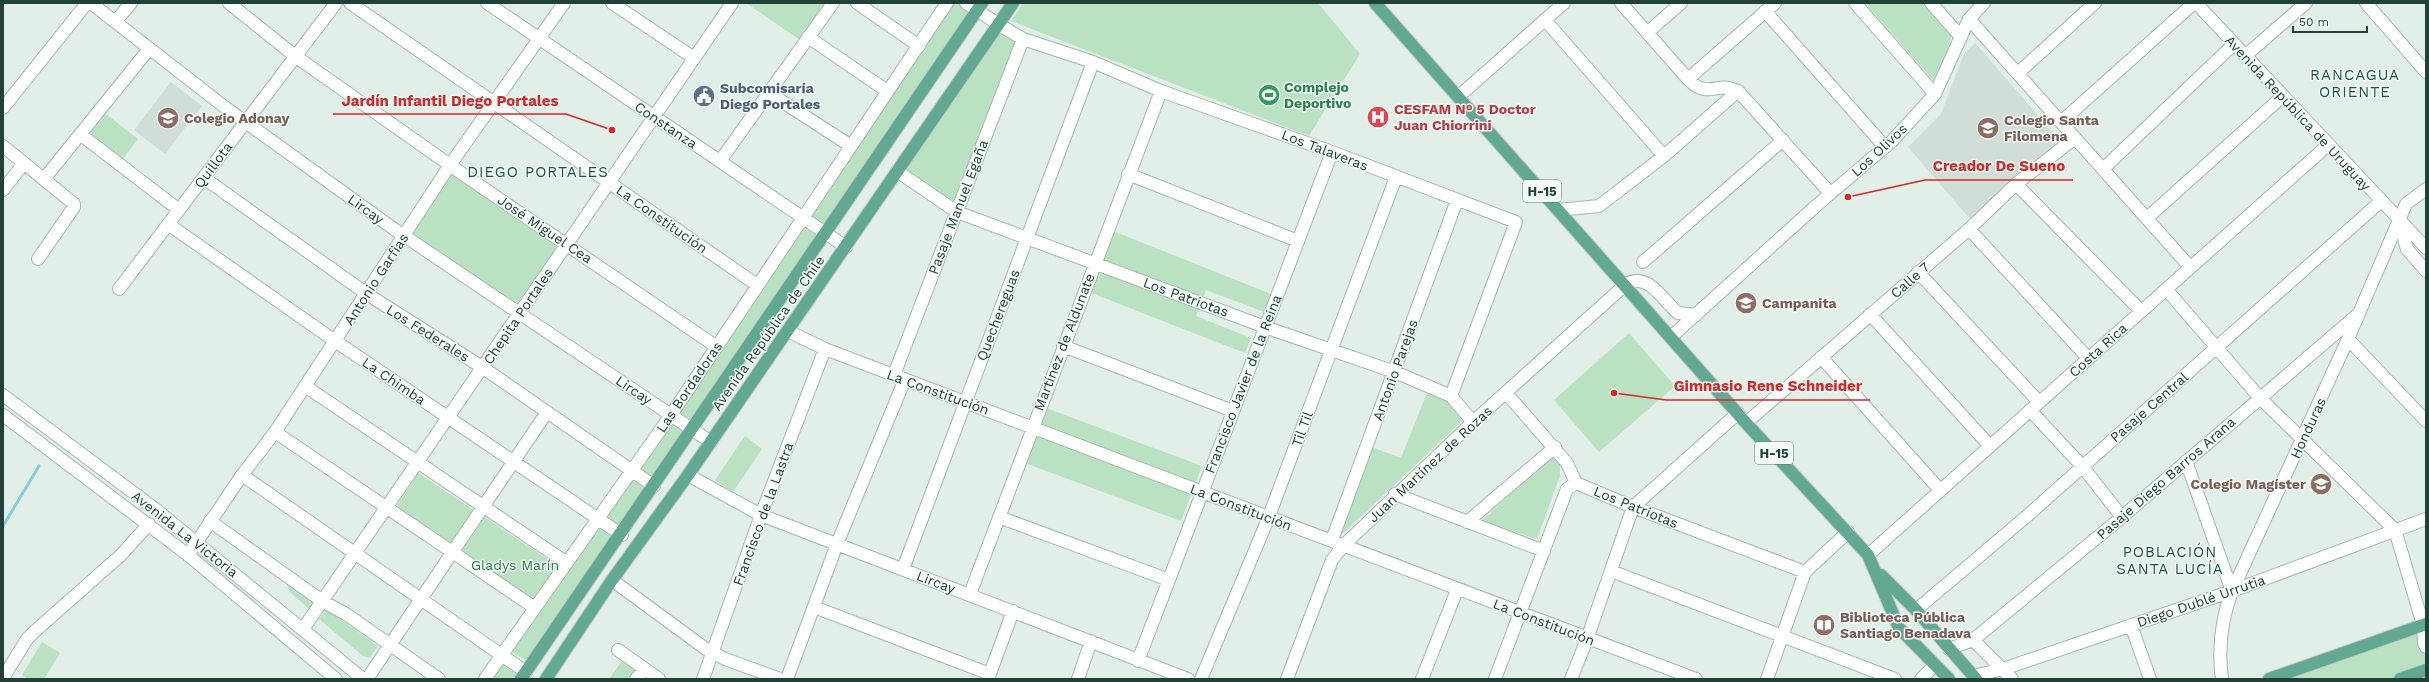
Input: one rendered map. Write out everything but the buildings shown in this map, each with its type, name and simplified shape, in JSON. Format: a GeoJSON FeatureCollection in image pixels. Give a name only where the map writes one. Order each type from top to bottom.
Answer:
{"type":"FeatureCollection","features":[{"type":"Feature","properties":{"kind":"main road","name":"Avenida República de Chile"},"geometry":{"type":"LineString","coordinates":[[546,679],[612,580],[711,442],[1013,3]]}},
{"type":"Feature","properties":{"kind":"main road","name":"H-15"},"geometry":{"type":"LineString","coordinates":[[1375,3],[1746,422],[1868,554],[1899,628],[1949,679]]}},
{"type":"Feature","properties":{"kind":"main road","name":"Avenida República de Chile"},"geometry":{"type":"LineString","coordinates":[[524,675],[622,535],[824,234],[980,7]]}},
{"type":"Feature","properties":{"kind":"main road","name":"H-15"},"geometry":{"type":"LineString","coordinates":[[1876,570],[1916,610],[1974,678]]}},
{"type":"Feature","properties":{"kind":"main road"},"geometry":{"type":"LineString","coordinates":[[2269,679],[2424,624]]}},
{"type":"Feature","properties":{"kind":"main road"},"geometry":{"type":"LineString","coordinates":[[2400,679],[2426,670]]}},
{"type":"Feature","properties":{"kind":"street"},"geometry":{"type":"LineString","coordinates":[[3,108],[86,3]]}},
{"type":"Feature","properties":{"kind":"street","name":"Lircay"},"geometry":{"type":"LineString","coordinates":[[91,3],[246,122],[404,236],[711,442]]}},
{"type":"Feature","properties":{"kind":"street"},"geometry":{"type":"LineString","coordinates":[[116,22],[131,3]]}},
{"type":"Feature","properties":{"kind":"street","name":"Quillota"},"geometry":{"type":"LineString","coordinates":[[119,289],[336,3]]}},
{"type":"Feature","properties":{"kind":"street","name":"La Constitución"},"geometry":{"type":"LineString","coordinates":[[350,3],[757,285]]}},
{"type":"Feature","properties":{"kind":"street","name":"Constanza"},"geometry":{"type":"LineString","coordinates":[[487,3],[720,161],[824,234],[846,247]]}},
{"type":"Feature","properties":{"kind":"street","name":"Antonio Garfias"},"geometry":{"type":"LineString","coordinates":[[188,555],[242,475],[275,432],[367,294],[450,165],[564,3]]}},
{"type":"Feature","properties":{"kind":"street"},"geometry":{"type":"LineString","coordinates":[[612,3],[694,58]]}},
{"type":"Feature","properties":{"kind":"street"},"geometry":{"type":"LineString","coordinates":[[720,161],[832,3]]}},
{"type":"Feature","properties":{"kind":"street"},"geometry":{"type":"LineString","coordinates":[[857,3],[919,46]]}},
{"type":"Feature","properties":{"kind":"street","name":"Las Bordadoras"},"geometry":{"type":"LineString","coordinates":[[485,679],[671,415],[947,3]]}},
{"type":"Feature","properties":{"kind":"street","name":"Los Talaveras"},"geometry":{"type":"LineString","coordinates":[[966,3],[980,7],[998,24],[1023,39],[1093,62],[1160,91],[1332,152],[1516,222],[1451,396]]}},
{"type":"Feature","properties":{"kind":"street"},"geometry":{"type":"LineString","coordinates":[[1458,97],[1564,3]]}},
{"type":"Feature","properties":{"kind":"street"},"geometry":{"type":"LineString","coordinates":[[1621,3],[1688,79],[1704,89],[1720,86],[1738,91],[1830,194]]}},
{"type":"Feature","properties":{"kind":"street"},"geometry":{"type":"LineString","coordinates":[[1647,33],[1681,3]]}},
{"type":"Feature","properties":{"kind":"street"},"geometry":{"type":"LineString","coordinates":[[1688,79],[1775,3]]}},
{"type":"Feature","properties":{"kind":"street"},"geometry":{"type":"LineString","coordinates":[[1855,3],[1935,94]]}},
{"type":"Feature","properties":{"kind":"street"},"geometry":{"type":"LineString","coordinates":[[1931,3],[1961,37]]}},
{"type":"Feature","properties":{"kind":"street","name":"Los Olivos"},"geometry":{"type":"LineString","coordinates":[[1671,337],[1830,194],[1885,147],[1935,94],[1969,19],[1984,3]]}},
{"type":"Feature","properties":{"kind":"street"},"geometry":{"type":"LineString","coordinates":[[2018,73],[2095,3]]}},
{"type":"Feature","properties":{"kind":"street"},"geometry":{"type":"LineString","coordinates":[[2061,122],[2195,3]]}},
{"type":"Feature","properties":{"kind":"street","name":"Avenida República de Uruguay"},"geometry":{"type":"LineString","coordinates":[[2195,3],[2380,202],[2426,248]]}},
{"type":"Feature","properties":{"kind":"street"},"geometry":{"type":"LineString","coordinates":[[2245,56],[2306,3]]}},
{"type":"Feature","properties":{"kind":"street"},"geometry":{"type":"LineString","coordinates":[[2366,3],[2426,72]]}},
{"type":"Feature","properties":{"kind":"street","name":"José Miguel Cea"},"geometry":{"type":"LineString","coordinates":[[231,4],[295,56],[450,165],[717,347]]}},
{"type":"Feature","properties":{"kind":"street","name":"Chepita Portales"},"geometry":{"type":"LineString","coordinates":[[303,629],[519,313],[568,244],[730,4]]}},
{"type":"Feature","properties":{"kind":"street"},"geometry":{"type":"LineString","coordinates":[[1765,11],[1885,147]]}},
{"type":"Feature","properties":{"kind":"street"},"geometry":{"type":"LineString","coordinates":[[1969,19],[2190,267]]}},
{"type":"Feature","properties":{"kind":"street"},"geometry":{"type":"LineString","coordinates":[[1545,20],[1664,156]]}},
{"type":"Feature","properties":{"kind":"street"},"geometry":{"type":"LineString","coordinates":[[808,38],[887,92]]}},
{"type":"Feature","properties":{"kind":"street","name":"Pasaje Manuel Egaña"},"geometry":{"type":"LineString","coordinates":[[787,679],[899,377],[957,212],[1023,39]]}},
{"type":"Feature","properties":{"kind":"street"},"geometry":{"type":"LineString","coordinates":[[2103,169],[2234,44]]}},
{"type":"Feature","properties":{"kind":"street"},"geometry":{"type":"LineString","coordinates":[[44,179],[149,49]]}},
{"type":"Feature","properties":{"kind":"street","name":"Quechereguas"},"geometry":{"type":"LineString","coordinates":[[903,569],[1093,62]]}},
{"type":"Feature","properties":{"kind":"street","name":"Martínez de Aldunate"},"geometry":{"type":"LineString","coordinates":[[970,594],[1160,91]]}},
{"type":"Feature","properties":{"kind":"street"},"geometry":{"type":"LineString","coordinates":[[1558,210],[1599,206],[1664,156],[1738,91]]}},
{"type":"Feature","properties":{"kind":"street"},"geometry":{"type":"LineString","coordinates":[[768,93],[850,146]]}},
{"type":"Feature","properties":{"kind":"street"},"geometry":{"type":"LineString","coordinates":[[2147,218],[2283,96]]}},
{"type":"Feature","properties":{"kind":"street"},"geometry":{"type":"LineString","coordinates":[[80,134],[179,210]]}},
{"type":"Feature","properties":{"kind":"street","name":"Calle 7"},"geometry":{"type":"LineString","coordinates":[[1746,422],[1969,229],[2016,184],[2075,138]]}},
{"type":"Feature","properties":{"kind":"street"},"geometry":{"type":"LineString","coordinates":[[1643,262],[1783,140]]}},
{"type":"Feature","properties":{"kind":"street","name":"Costa Rica"},"geometry":{"type":"LineString","coordinates":[[1868,554],[2328,145]]}},
{"type":"Feature","properties":{"kind":"street"},"geometry":{"type":"LineString","coordinates":[[3,146],[74,204],[38,259]]}},
{"type":"Feature","properties":{"kind":"street","name":"Francisco Javier de la Reina"},"geometry":{"type":"LineString","coordinates":[[1138,661],[1332,152]]}},
{"type":"Feature","properties":{"kind":"street"},"geometry":{"type":"LineString","coordinates":[[3,190],[24,163]]}},
{"type":"Feature","properties":{"kind":"street","name":"Los Patriotas"},"geometry":{"type":"LineString","coordinates":[[897,171],[957,212],[1265,327],[1395,372],[1451,396],[1472,422]]}},
{"type":"Feature","properties":{"kind":"street"},"geometry":{"type":"LineString","coordinates":[[1128,174],[1298,241]]}},
{"type":"Feature","properties":{"kind":"street","name":"Til Til"},"geometry":{"type":"LineString","coordinates":[[1201,679],[1268,519],[1396,176]]}},
{"type":"Feature","properties":{"kind":"street","name":"Los Federales"},"geometry":{"type":"LineString","coordinates":[[204,178],[367,294],[482,367],[654,486]]}},
{"type":"Feature","properties":{"kind":"street"},"geometry":{"type":"LineString","coordinates":[[2016,184],[2141,311]]}},
{"type":"Feature","properties":{"kind":"street","name":"Honduras"},"geometry":{"type":"LineString","coordinates":[[2222,679],[2219,654],[2226,607],[2232,591],[2303,439],[2406,204],[2426,189]]}},
{"type":"Feature","properties":{"kind":"street","name":"Antonio Parejas"},"geometry":{"type":"LineString","coordinates":[[1332,540],[1457,200]]}},
{"type":"Feature","properties":{"kind":"street","name":"Pasaje Central"},"geometry":{"type":"LineString","coordinates":[[1916,610],[2082,466],[2380,202]]}},
{"type":"Feature","properties":{"kind":"street","name":"Avenida República de Uruguay"},"geometry":{"type":"LineString","coordinates":[[2399,222],[2407,248],[2426,271]]}},
{"type":"Feature","properties":{"kind":"street","name":"La Chimba"},"geometry":{"type":"LineString","coordinates":[[168,224],[335,341],[622,535]]}},
{"type":"Feature","properties":{"kind":"street"},"geometry":{"type":"LineString","coordinates":[[1969,229],[2088,358]]}},
{"type":"Feature","properties":{"kind":"street"},"geometry":{"type":"LineString","coordinates":[[1918,272],[2039,402]]}},
{"type":"Feature","properties":{"kind":"street"},"geometry":{"type":"LineString","coordinates":[[1625,285],[1632,281],[1645,282],[1661,295],[1678,313],[1696,315]]}},
{"type":"Feature","properties":{"kind":"street","name":"Juan Martínez de Rozas"},"geometry":{"type":"LineString","coordinates":[[1287,679],[1332,560],[1344,545],[1395,494],[1472,422],[1625,285]]}},
{"type":"Feature","properties":{"kind":"street"},"geometry":{"type":"LineString","coordinates":[[2166,289],[2260,398],[2395,530],[2424,624],[2424,643],[2426,647]]}},
{"type":"Feature","properties":{"kind":"street"},"geometry":{"type":"LineString","coordinates":[[1870,314],[1990,446]]}},
{"type":"Feature","properties":{"kind":"street","name":"Pasaje Diego Barros Arana"},"geometry":{"type":"LineString","coordinates":[[1949,649],[1973,640],[2186,462],[2358,315]]}},
{"type":"Feature","properties":{"kind":"street","name":"La Constitución"},"geometry":{"type":"LineString","coordinates":[[788,331],[825,350],[1033,427],[1268,519],[1332,540],[1457,590],[1696,679]]}},
{"type":"Feature","properties":{"kind":"street"},"geometry":{"type":"LineString","coordinates":[[2348,338],[2426,421]]}},
{"type":"Feature","properties":{"kind":"street"},"geometry":{"type":"LineString","coordinates":[[1063,346],[1233,411]]}},
{"type":"Feature","properties":{"kind":"street","name":"Francisco de la Lastra"},"geometry":{"type":"LineString","coordinates":[[703,679],[761,515],[825,350]]}},
{"type":"Feature","properties":{"kind":"street"},"geometry":{"type":"LineString","coordinates":[[1821,357],[1940,490]]}},
{"type":"Feature","properties":{"kind":"street"},"geometry":{"type":"LineString","coordinates":[[305,386],[567,563]]}},
{"type":"Feature","properties":{"kind":"street","name":"Los Patriotas"},"geometry":{"type":"LineString","coordinates":[[1506,393],[1555,447],[1567,463],[1576,483],[1633,507],[1805,572]]}},
{"type":"Feature","properties":{"kind":"street","name":"Avenida La Victoria"},"geometry":{"type":"LineString","coordinates":[[3,395],[197,542],[363,679]]}},
{"type":"Feature","properties":{"kind":"street"},"geometry":{"type":"LineString","coordinates":[[2030,410],[2082,466],[2122,516]]}},
{"type":"Feature","properties":{"kind":"street"},"geometry":{"type":"LineString","coordinates":[[367,679],[547,412]]}},
{"type":"Feature","properties":{"kind":"street"},"geometry":{"type":"LineString","coordinates":[[1571,679],[1587,639],[1633,507],[1738,413]]}},
{"type":"Feature","properties":{"kind":"street","name":"Avenida La Victoria"},"geometry":{"type":"LineString","coordinates":[[3,415],[149,524],[334,678]]}},
{"type":"Feature","properties":{"kind":"street"},"geometry":{"type":"LineString","coordinates":[[275,432],[535,608]]}},
{"type":"Feature","properties":{"kind":"street"},"geometry":{"type":"LineString","coordinates":[[1467,522],[1555,447]]}},
{"type":"Feature","properties":{"kind":"street"},"geometry":{"type":"LineString","coordinates":[[2186,462],[2232,591]]}},
{"type":"Feature","properties":{"kind":"street"},"geometry":{"type":"LineString","coordinates":[[242,475],[502,655],[524,675]]}},
{"type":"Feature","properties":{"kind":"street","name":"Lircay"},"geometry":{"type":"LineString","coordinates":[[688,475],[761,515],[1188,679]]}},
{"type":"Feature","properties":{"kind":"street"},"geometry":{"type":"LineString","coordinates":[[1495,679],[1521,614],[1567,489],[1576,483]]}},
{"type":"Feature","properties":{"kind":"street"},"geometry":{"type":"LineString","coordinates":[[1395,494],[1544,551]]}},
{"type":"Feature","properties":{"kind":"street"},"geometry":{"type":"LineString","coordinates":[[999,517],[1169,580]]}},
{"type":"Feature","properties":{"kind":"street","name":"Diego Dublé Urrutia"},"geometry":{"type":"LineString","coordinates":[[1974,678],[2232,591],[2395,530],[2426,520]]}},
{"type":"Feature","properties":{"kind":"street"},"geometry":{"type":"LineString","coordinates":[[210,521],[322,601],[346,614],[439,679]]}},
{"type":"Feature","properties":{"kind":"street"},"geometry":{"type":"LineString","coordinates":[[3,678],[27,639],[121,555],[149,524]]}},
{"type":"Feature","properties":{"kind":"street"},"geometry":{"type":"LineString","coordinates":[[1767,679],[1805,572],[1848,532]]}},
{"type":"Feature","properties":{"kind":"street"},"geometry":{"type":"LineString","coordinates":[[1611,572],[1894,679]]}},
{"type":"Feature","properties":{"kind":"street"},"geometry":{"type":"LineString","coordinates":[[612,580],[713,653],[775,678]]}},
{"type":"Feature","properties":{"kind":"street"},"geometry":{"type":"LineString","coordinates":[[1422,679],[1457,590]]}},
{"type":"Feature","properties":{"kind":"street"},"geometry":{"type":"LineString","coordinates":[[814,607],[989,676],[1013,611]]}},
{"type":"Feature","properties":{"kind":"street"},"geometry":{"type":"LineString","coordinates":[[2131,625],[2150,679]]}},
{"type":"Feature","properties":{"kind":"street"},"geometry":{"type":"LineString","coordinates":[[1973,640],[2003,668],[2012,679]]}},
{"type":"Feature","properties":{"kind":"street"},"geometry":{"type":"LineString","coordinates":[[1078,679],[1091,641]]}},
{"type":"Feature","properties":{"kind":"street"},"geometry":{"type":"LineString","coordinates":[[618,650],[659,679]]}},
{"type":"Feature","properties":{"kind":"street"},"geometry":{"type":"LineString","coordinates":[[1922,679],[1935,665]]}},
{"type":"Feature","properties":{"kind":"street"},"geometry":{"type":"LineString","coordinates":[[636,679],[645,669]]}},
{"type":"Feature","properties":{"kind":"shaded area","name":"Colegio Santa Filomena"},"geometry":{"type":"Polygon","coordinates":[[[1975,43],[2062,143],[1970,219],[1908,147],[1941,114],[1964,54],[1975,43]]]}},
{"type":"Feature","properties":{"kind":"shaded area","name":"Colegio Adonay"},"geometry":{"type":"Polygon","coordinates":[[[171,82],[202,106],[165,154],[134,130],[171,82]]]}},
{"type":"Feature","properties":{"kind":"green space"},"geometry":{"type":"Polygon","coordinates":[[[746,3],[826,3],[800,40],[746,3]]]}},
{"type":"Feature","properties":{"kind":"green space"},"geometry":{"type":"Polygon","coordinates":[[[953,3],[958,3],[968,12],[822,226],[808,218],[953,3]]]}},
{"type":"Feature","properties":{"kind":"green space","name":"Complejo Deportivo"},"geometry":{"type":"Polygon","coordinates":[[[1023,3],[1318,3],[1360,54],[1309,136],[1011,21],[1023,3]]]}},
{"type":"Feature","properties":{"kind":"green space"},"geometry":{"type":"Polygon","coordinates":[[[1865,3],[1925,3],[1952,32],[1939,87],[1865,3]]]}},
{"type":"Feature","properties":{"kind":"green space"},"geometry":{"type":"Polygon","coordinates":[[[1000,31],[1018,42],[957,204],[906,169],[1000,31]]]}},
{"type":"Feature","properties":{"kind":"green space"},"geometry":{"type":"Polygon","coordinates":[[[106,114],[138,139],[122,160],[89,134],[106,114]]]}},
{"type":"Feature","properties":{"kind":"green space"},"geometry":{"type":"Polygon","coordinates":[[[452,167],[568,244],[521,312],[408,235],[452,167]]]}},
{"type":"Feature","properties":{"kind":"green space"},"geometry":{"type":"Polygon","coordinates":[[[803,224],[817,236],[692,421],[678,412],[803,224]]]}},
{"type":"Feature","properties":{"kind":"green space"},"geometry":{"type":"Polygon","coordinates":[[[1110,230],[1271,294],[1264,312],[1206,290],[1196,316],[1251,338],[1245,353],[1086,291],[1110,230]]]}},
{"type":"Feature","properties":{"kind":"green space"},"geometry":{"type":"Polygon","coordinates":[[[1629,333],[1675,386],[1599,452],[1554,400],[1629,333]]]}},
{"type":"Feature","properties":{"kind":"green space"},"geometry":{"type":"Polygon","coordinates":[[[1427,393],[1446,400],[1462,421],[1339,537],[1371,447],[1401,458],[1427,393]]]}},
{"type":"Feature","properties":{"kind":"green space"},"geometry":{"type":"Polygon","coordinates":[[[1046,408],[1202,466],[1181,521],[1025,463],[1046,408]]]}},
{"type":"Feature","properties":{"kind":"green space"},"geometry":{"type":"Polygon","coordinates":[[[671,421],[685,432],[652,479],[638,468],[671,421]]]}},
{"type":"Feature","properties":{"kind":"green space"},"geometry":{"type":"Polygon","coordinates":[[[745,436],[762,449],[733,492],[715,480],[745,436]]]}},
{"type":"Feature","properties":{"kind":"green space"},"geometry":{"type":"Polygon","coordinates":[[[1554,455],[1560,465],[1560,476],[1537,539],[1481,521],[1554,455]]]}},
{"type":"Feature","properties":{"kind":"green space","name":"Gladys Marín"},"geometry":{"type":"Polygon","coordinates":[[[418,473],[564,570],[536,607],[394,511],[418,473]]]}},
{"type":"Feature","properties":{"kind":"green space"},"geometry":{"type":"Polygon","coordinates":[[[632,477],[647,489],[620,527],[605,516],[632,477]]]}},
{"type":"Feature","properties":{"kind":"green space"},"geometry":{"type":"Polygon","coordinates":[[[599,526],[615,535],[529,662],[511,651],[599,526]]]}},
{"type":"Feature","properties":{"kind":"green space"},"geometry":{"type":"Polygon","coordinates":[[[285,581],[314,600],[309,609],[291,593],[285,581]]]}},
{"type":"Feature","properties":{"kind":"green space"},"geometry":{"type":"Polygon","coordinates":[[[327,609],[378,646],[369,658],[363,656],[319,619],[327,609]]]}},
{"type":"Feature","properties":{"kind":"green space"},"geometry":{"type":"Polygon","coordinates":[[[2426,629],[2426,667],[2393,679],[2285,679],[2426,629]]]}},
{"type":"Feature","properties":{"kind":"green space"},"geometry":{"type":"Polygon","coordinates":[[[42,642],[60,653],[44,679],[28,679],[22,675],[42,642]]]}},
{"type":"Feature","properties":{"kind":"green space"},"geometry":{"type":"Polygon","coordinates":[[[625,657],[646,672],[639,679],[609,679],[625,657]]]}},
{"type":"Feature","properties":{"kind":"green space"},"geometry":{"type":"Polygon","coordinates":[[[504,662],[519,674],[515,679],[492,679],[504,662]]]}},
{"type":"Feature","properties":{"kind":"waterway"},"geometry":{"type":"LineString","coordinates":[[3,526],[39,466]]}},
{"type":"Feature","properties":{"kind":"place","name":"Complejo Deportivo"},"geometry":{"type":"Point","coordinates":[1269,95]}},
{"type":"Feature","properties":{"kind":"place","name":"Subcomisaría Diego Portales"},"geometry":{"type":"Point","coordinates":[704,96]}},
{"type":"Feature","properties":{"kind":"place","name":"CESFAM N° 5 Doctor Juan Chiorrini"},"geometry":{"type":"Point","coordinates":[1378,117]}},
{"type":"Feature","properties":{"kind":"place","name":"Colegio Adonay"},"geometry":{"type":"Point","coordinates":[168,118]}},
{"type":"Feature","properties":{"kind":"place","name":"Colegio Santa Filomena"},"geometry":{"type":"Point","coordinates":[1988,128]}},
{"type":"Feature","properties":{"kind":"place","name":"Jardín Infantil Diego Portales"},"geometry":{"type":"Point","coordinates":[612,130]}},
{"type":"Feature","properties":{"kind":"place","name":"Creador De Sueno"},"geometry":{"type":"Point","coordinates":[1848,197]}},
{"type":"Feature","properties":{"kind":"place","name":"Campanita"},"geometry":{"type":"Point","coordinates":[1746,303]}},
{"type":"Feature","properties":{"kind":"place","name":"Gimnasio Rene Schneider"},"geometry":{"type":"Point","coordinates":[1614,393]}},
{"type":"Feature","properties":{"kind":"place","name":"Colegio Magíster"},"geometry":{"type":"Point","coordinates":[2321,484]}},
{"type":"Feature","properties":{"kind":"place","name":"Biblioteca Pública Santiago Benadava"},"geometry":{"type":"Point","coordinates":[1824,625]}},
{"type":"Feature","properties":{"kind":"district","name":"RANCAGUA ORIENTE"},"geometry":{"type":"Point","coordinates":[2355,84]}},
{"type":"Feature","properties":{"kind":"district","name":"DIEGO PORTALES"},"geometry":{"type":"Point","coordinates":[538,172]}},
{"type":"Feature","properties":{"kind":"district","name":"POBLACIÓN SANTA LUCÍA"},"geometry":{"type":"Point","coordinates":[2170,560]}}]}
